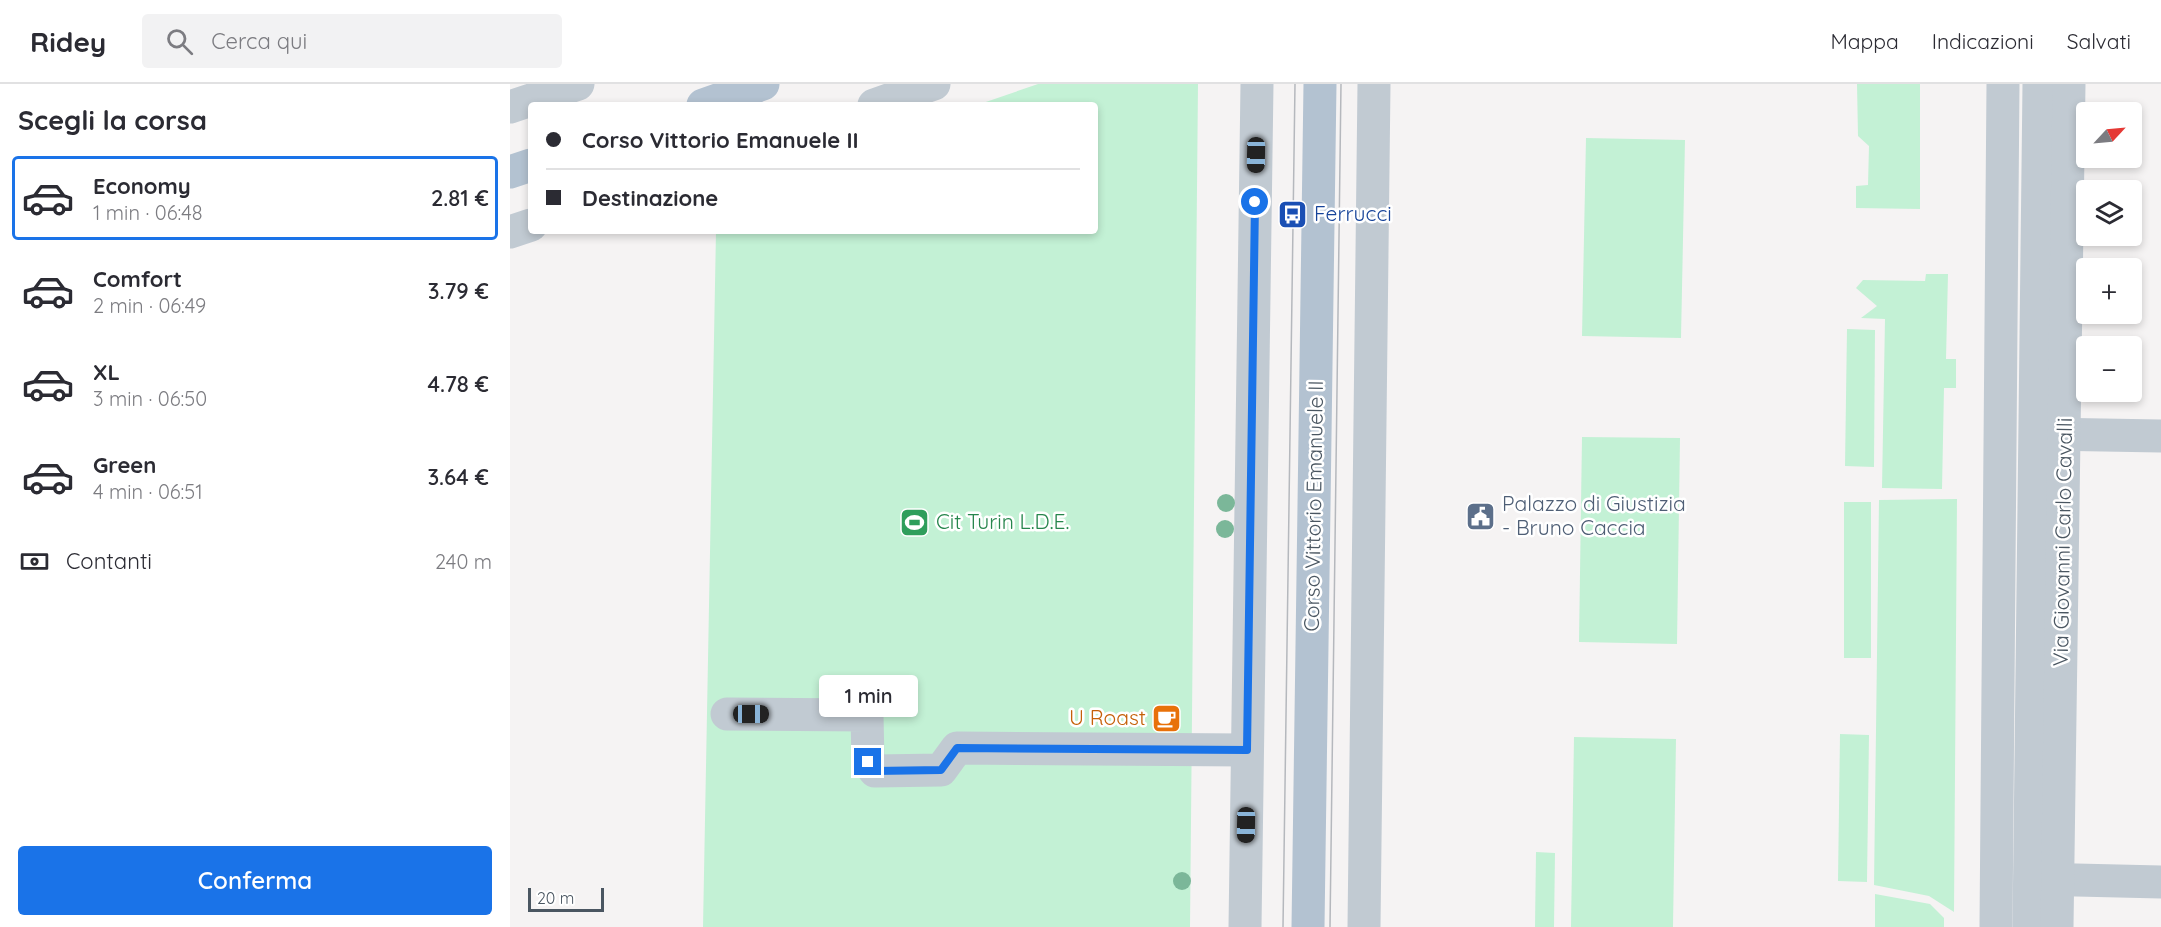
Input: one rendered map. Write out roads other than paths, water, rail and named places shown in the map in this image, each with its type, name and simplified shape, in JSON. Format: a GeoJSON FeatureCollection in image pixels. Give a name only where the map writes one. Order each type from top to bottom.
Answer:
{"type":"FeatureCollection","features":[{"type":"Feature","properties":{"kind":"main road"},"geometry":{"type":"LineString","coordinates":[[712,102],[763,84]]}},
{"type":"Feature","properties":{"kind":"main road","name":"Corso Vittorio Emanuele II"},"geometry":{"type":"LineString","coordinates":[[1308,927],[1320,84]]}},
{"type":"Feature","properties":{"kind":"main road"},"geometry":{"type":"LineString","coordinates":[[510,172],[528,166]]}},
{"type":"Feature","properties":{"kind":"street"},"geometry":{"type":"LineString","coordinates":[[510,107],[578,84]]}},
{"type":"Feature","properties":{"kind":"street"},"geometry":{"type":"LineString","coordinates":[[883,102],[934,84]]}},
{"type":"Feature","properties":{"kind":"street"},"geometry":{"type":"LineString","coordinates":[[1245,927],[1257,84]]}},
{"type":"Feature","properties":{"kind":"street"},"geometry":{"type":"LineString","coordinates":[[1364,927],[1374,84]]}},
{"type":"Feature","properties":{"kind":"street"},"geometry":{"type":"LineString","coordinates":[[1996,927],[2003,84]]}},
{"type":"Feature","properties":{"kind":"street","name":"Via Giovanni Carlo Cavalli"},"geometry":{"type":"LineString","coordinates":[[2039,84],[2037,254],[2050,434],[2034,509],[2031,693],[2043,880],[2057,927]]}},
{"type":"Feature","properties":{"kind":"street","name":"Via Giovanni Carlo Cavalli"},"geometry":{"type":"LineString","coordinates":[[2029,927],[2043,880],[2050,434],[2069,84]]}},
{"type":"Feature","properties":{"kind":"street"},"geometry":{"type":"LineString","coordinates":[[510,232],[528,226]]}},
{"type":"Feature","properties":{"kind":"street"},"geometry":{"type":"LineString","coordinates":[[2003,255],[2037,254]]}},
{"type":"Feature","properties":{"kind":"street"},"geometry":{"type":"LineString","coordinates":[[2050,434],[2161,436]]}},
{"type":"Feature","properties":{"kind":"street"},"geometry":{"type":"LineString","coordinates":[[2001,509],[2034,509]]}},
{"type":"Feature","properties":{"kind":"street"},"geometry":{"type":"LineString","coordinates":[[1999,688],[2031,693]]}},
{"type":"Feature","properties":{"kind":"street"},"geometry":{"type":"LineString","coordinates":[[727,714],[867,715],[868,762],[875,771],[941,770],[957,748],[1247,750]]}},
{"type":"Feature","properties":{"kind":"street"},"geometry":{"type":"LineString","coordinates":[[2043,880],[2161,882]]}},
{"type":"Feature","properties":{"kind":"tram line"},"geometry":{"type":"LineString","coordinates":[[1283,927],[1295,84]]}},
{"type":"Feature","properties":{"kind":"tram line"},"geometry":{"type":"LineString","coordinates":[[1330,927],[1341,84]]}},
{"type":"Feature","properties":{"kind":"place","name":"Ferrucci"},"geometry":{"type":"Point","coordinates":[1293,214]}},
{"type":"Feature","properties":{"kind":"place","name":"Palazzo di Giustizia - Bruno Caccia"},"geometry":{"type":"Point","coordinates":[1481,516]}},
{"type":"Feature","properties":{"kind":"place","name":"Cit Turin L.D.E."},"geometry":{"type":"Point","coordinates":[915,522]}},
{"type":"Feature","properties":{"kind":"place","name":"U Roast"},"geometry":{"type":"Point","coordinates":[1167,718]}}]}
